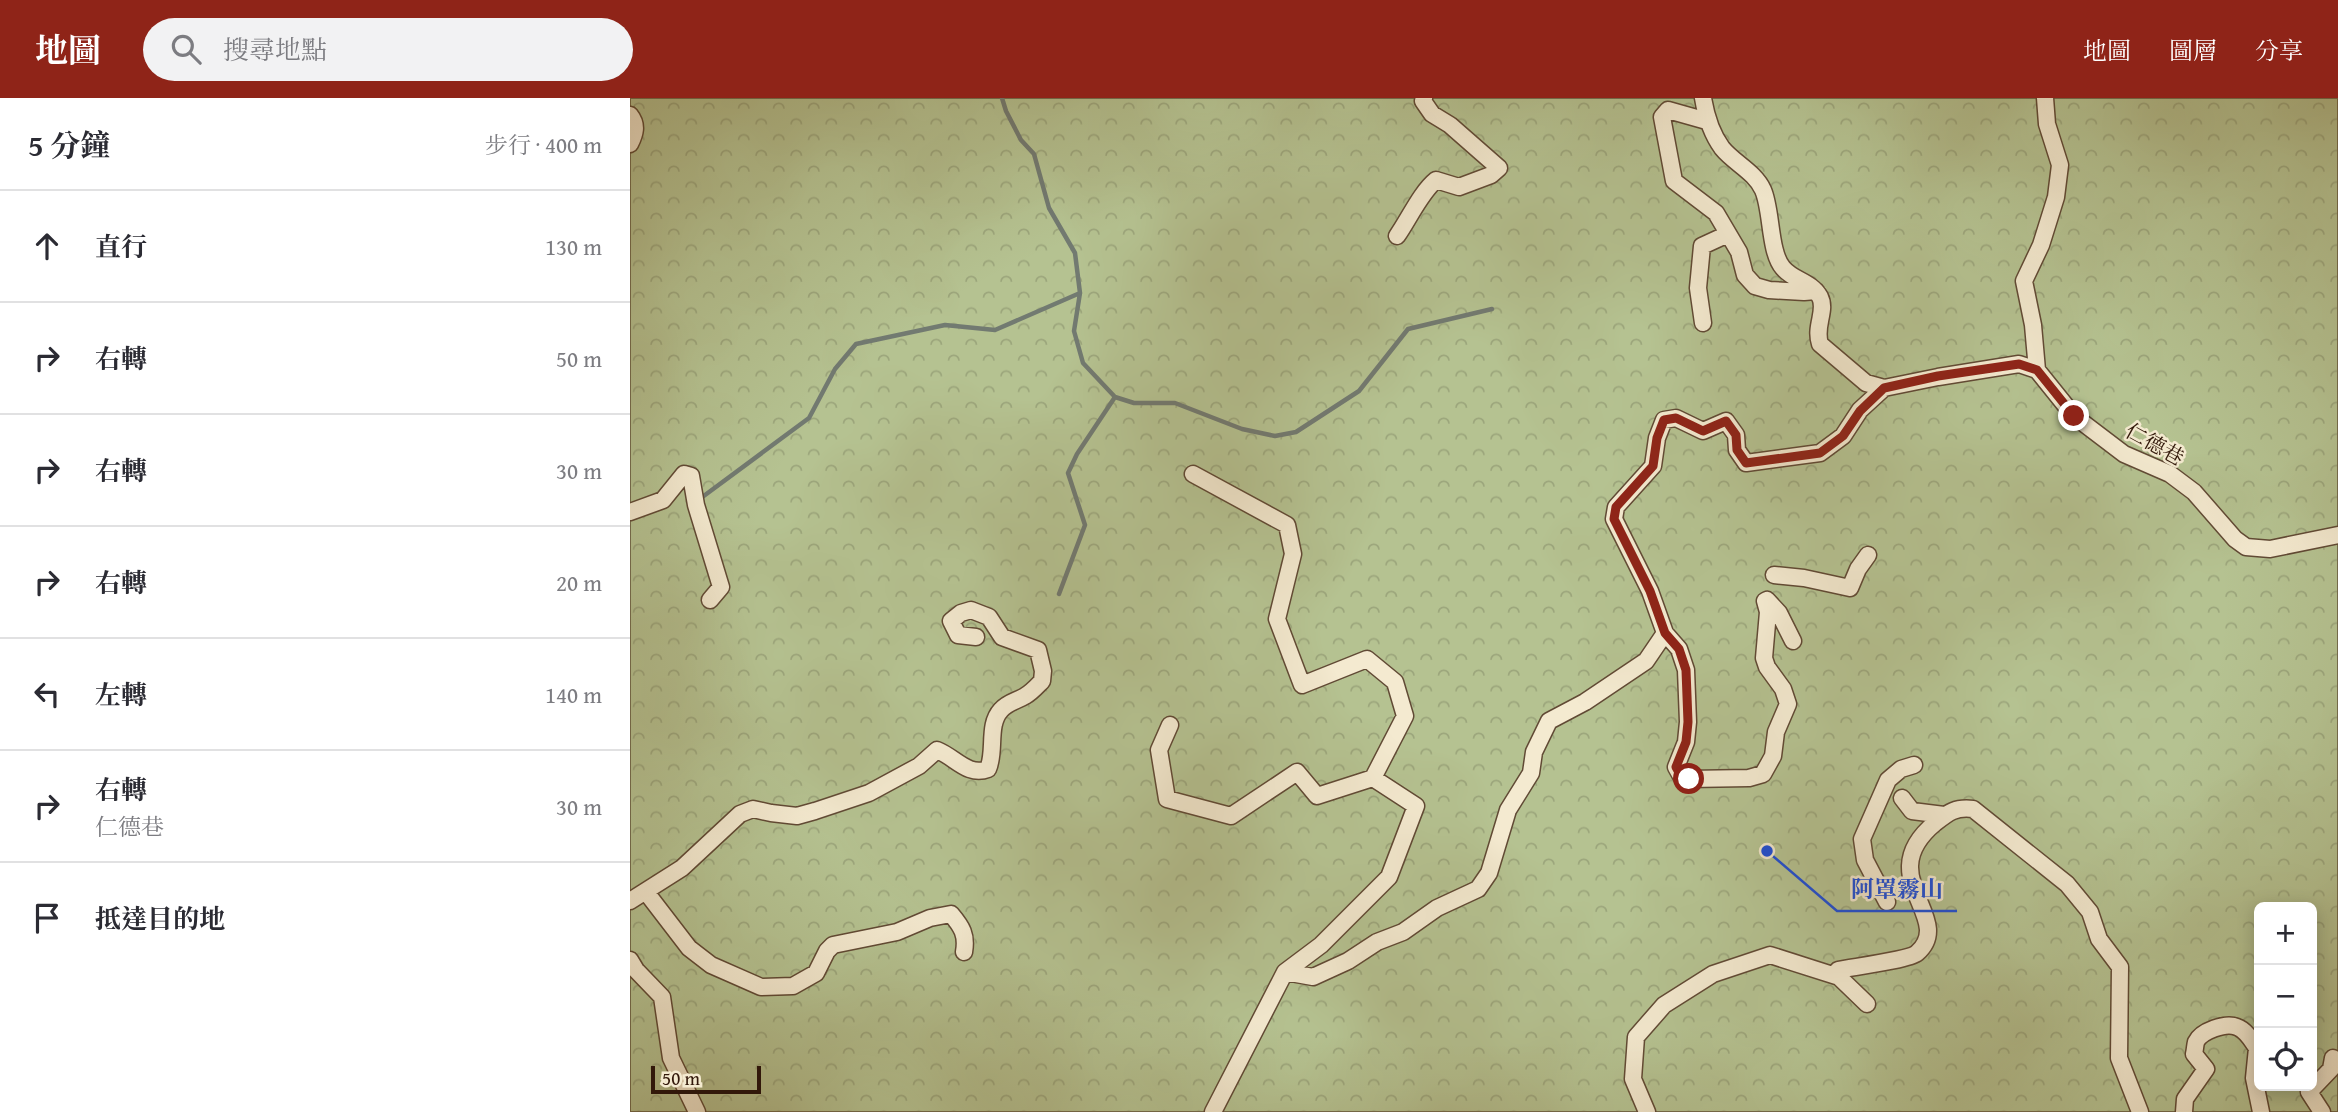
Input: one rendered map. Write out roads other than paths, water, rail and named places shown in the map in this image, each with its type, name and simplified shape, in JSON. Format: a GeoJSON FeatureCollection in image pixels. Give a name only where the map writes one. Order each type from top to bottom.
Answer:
{"type":"FeatureCollection","features":[{"type":"Feature","properties":{"kind":"street"},"geometry":{"type":"LineString","coordinates":[[1397,236],[1418,206],[1427,187],[1436,180],[1459,187],[1491,175],[1499,168],[1450,125],[1432,114],[1423,101],[1424,98]]}},
{"type":"Feature","properties":{"kind":"street"},"geometry":{"type":"LineString","coordinates":[[1703,98],[1707,121],[1722,148],[1763,190],[1780,266],[1790,275],[1811,284],[1822,300],[1816,334],[1819,344],[1866,383],[1884,388],[1938,376],[2019,364],[2037,370],[2033,325],[2024,281],[2041,245],[2053,209],[2060,165],[2047,124],[2045,98]]}},
{"type":"Feature","properties":{"kind":"street"},"geometry":{"type":"LineString","coordinates":[[1707,121],[1668,110],[1662,117],[1674,181],[1716,213],[1739,252],[1745,275],[1755,286],[1769,290],[1816,291]]}},
{"type":"Feature","properties":{"kind":"street"},"geometry":{"type":"LineString","coordinates":[[630,116],[634,120],[636,133],[630,144]]}},
{"type":"Feature","properties":{"kind":"street"},"geometry":{"type":"LineString","coordinates":[[1703,323],[1698,288],[1702,246],[1728,234]]}},
{"type":"Feature","properties":{"kind":"street","name":"仁德巷"},"geometry":{"type":"LineString","coordinates":[[2037,370],[2074,416],[2124,454],[2170,474],[2194,492],[2235,539],[2246,547],[2270,549],[2338,535]]}},
{"type":"Feature","properties":{"kind":"street"},"geometry":{"type":"LineString","coordinates":[[1793,641],[1779,613],[1765,601],[1768,612],[1764,658],[1767,667],[1783,689],[1787,704],[1776,732],[1773,756],[1763,775],[1749,778],[1689,779],[1681,776],[1676,767],[1686,742],[1686,670],[1679,649],[1665,633],[1650,591],[1614,519],[1616,507],[1653,466],[1657,438],[1664,420],[1676,418],[1703,431],[1726,421],[1736,435],[1737,450],[1746,463],[1790,458],[1820,453],[1843,436],[1860,411],[1884,388]]}},
{"type":"Feature","properties":{"kind":"street"},"geometry":{"type":"LineString","coordinates":[[630,512],[663,500],[679,478],[684,474],[691,476],[696,505],[720,587],[710,600]]}},
{"type":"Feature","properties":{"kind":"street"},"geometry":{"type":"LineString","coordinates":[[1170,725],[1159,750],[1167,799],[1231,816],[1297,772],[1317,796],[1373,778],[1405,716],[1395,682],[1367,659],[1302,685],[1277,619],[1293,554],[1287,525],[1193,474]]}},
{"type":"Feature","properties":{"kind":"street"},"geometry":{"type":"LineString","coordinates":[[1774,575],[1804,578],[1850,588],[1857,569],[1868,555]]}},
{"type":"Feature","properties":{"kind":"street"},"geometry":{"type":"LineString","coordinates":[[630,901],[682,868],[740,814],[752,808],[797,816],[816,811],[869,793],[919,766],[937,750],[969,770],[980,773],[988,769],[992,761],[993,727],[998,712],[1006,705],[1026,696],[1042,681],[1043,671],[1038,650],[1002,637],[989,617],[971,610],[961,613],[951,621],[958,635],[976,637]]}},
{"type":"Feature","properties":{"kind":"street"},"geometry":{"type":"LineString","coordinates":[[1285,972],[1312,977],[1348,961],[1377,942],[1403,932],[1437,908],[1478,889],[1489,873],[1508,810],[1531,773],[1534,752],[1549,721],[1585,702],[1646,661],[1665,633]]}},
{"type":"Feature","properties":{"kind":"street"},"geometry":{"type":"LineString","coordinates":[[1887,902],[1865,860],[1862,839],[1888,779],[1901,769],[1913,765]]}},
{"type":"Feature","properties":{"kind":"street"},"geometry":{"type":"LineString","coordinates":[[1213,1112],[1285,972],[1321,945],[1389,877],[1416,806],[1373,778]]}},
{"type":"Feature","properties":{"kind":"street"},"geometry":{"type":"LineString","coordinates":[[1902,798],[1912,811],[1944,815]]}},
{"type":"Feature","properties":{"kind":"street"},"geometry":{"type":"LineString","coordinates":[[1839,977],[1838,970],[1915,955],[1926,942],[1929,926],[1910,880],[1908,866],[1919,836],[1944,815],[1958,808],[1973,809],[2067,884],[2090,912],[2099,939],[2120,967],[2119,1058],[2140,1112]]}},
{"type":"Feature","properties":{"kind":"street"},"geometry":{"type":"LineString","coordinates":[[646,892],[689,948],[711,965],[761,987],[793,986],[817,973],[827,951],[833,945],[897,932],[930,918],[951,914],[964,929],[964,952]]}},
{"type":"Feature","properties":{"kind":"street"},"geometry":{"type":"LineString","coordinates":[[1647,1112],[1633,1079],[1636,1037],[1664,1005],[1713,974],[1770,955],[1839,977],[1867,1004]]}},
{"type":"Feature","properties":{"kind":"street"},"geometry":{"type":"LineString","coordinates":[[630,960],[662,997],[671,1058],[697,1112]]}},
{"type":"Feature","properties":{"kind":"street"},"geometry":{"type":"LineString","coordinates":[[2184,1112],[2185,1099],[2206,1069],[2194,1054],[2196,1042],[2202,1034],[2226,1026],[2237,1027],[2245,1032],[2257,1048],[2254,1078],[2261,1112]]}},
{"type":"Feature","properties":{"kind":"street"},"geometry":{"type":"LineString","coordinates":[[2322,1112],[2309,1092],[2331,1069],[2333,1058]]}},
{"type":"Feature","properties":{"kind":"waterway"},"geometry":{"type":"LineString","coordinates":[[1002,98],[1021,140],[1034,154],[1049,208],[1075,253],[1080,293],[1074,331],[1083,363],[1115,397],[1134,403],[1175,403],[1242,429],[1275,436],[1296,432],[1359,391],[1408,329],[1492,309]]}},
{"type":"Feature","properties":{"kind":"waterway"},"geometry":{"type":"LineString","coordinates":[[701,498],[809,418],[835,369],[856,344],[945,325],[995,330],[1080,293]]}},
{"type":"Feature","properties":{"kind":"waterway"},"geometry":{"type":"LineString","coordinates":[[1059,594],[1085,525],[1068,473],[1077,454],[1115,397]]}},
{"type":"Feature","properties":{"kind":"place","name":"阿罩霧山"},"geometry":{"type":"Point","coordinates":[1767,851]}}]}
